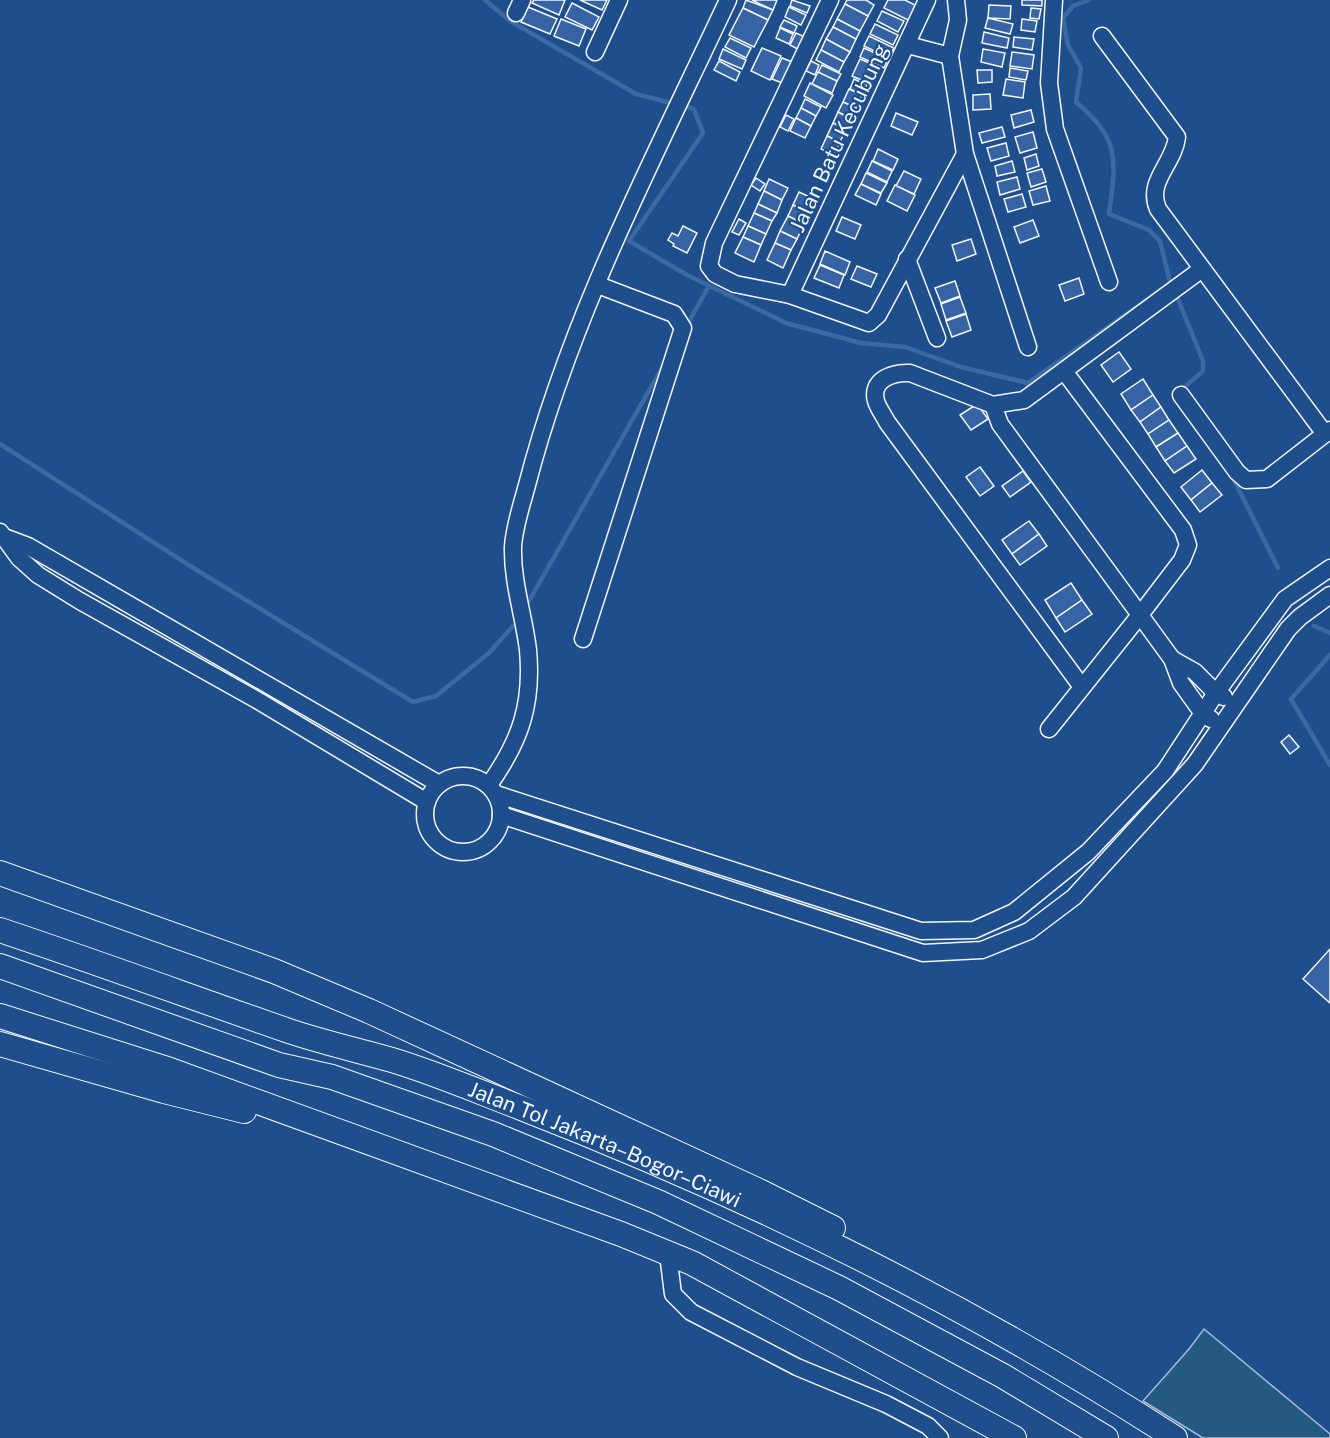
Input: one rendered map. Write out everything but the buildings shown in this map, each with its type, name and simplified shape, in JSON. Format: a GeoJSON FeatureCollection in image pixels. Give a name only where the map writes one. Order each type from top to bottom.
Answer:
{"type":"FeatureCollection","features":[{"type":"Feature","properties":{"kind":"highway"},"geometry":{"type":"LineString","coordinates":[[0,873],[274,971],[369,1011],[759,1191],[876,1250],[987,1314],[1128,1408]]}},
{"type":"Feature","properties":{"kind":"highway","name":"Jalan Tol Jakarta–Bogor–Ciawi"},"geometry":{"type":"LineString","coordinates":[[0,930],[290,1031],[396,1061],[520,1107],[641,1157],[860,1258],[1128,1408],[1175,1438]]}},
{"type":"Feature","properties":{"kind":"highway","name":"Jalan Tol Jakarta–Bogor–Ciawi"},"geometry":{"type":"LineString","coordinates":[[0,966],[279,1065],[332,1077],[493,1134],[658,1203],[849,1294],[1003,1376],[1106,1438]]}},
{"type":"Feature","properties":{"kind":"highway"},"geometry":{"type":"LineString","coordinates":[[0,1016],[170,1070],[621,1234],[692,1263],[1014,1438]]}},
{"type":"Feature","properties":{"kind":"highway"},"geometry":{"type":"LineString","coordinates":[[0,1044],[195,1099],[277,1119],[318,1124]]}},
{"type":"Feature","properties":{"kind":"street"},"geometry":{"type":"LineString","coordinates":[[595,52],[619,0]]}},
{"type":"Feature","properties":{"kind":"street"},"geometry":{"type":"LineString","coordinates":[[728,0],[648,165],[598,285],[569,355],[527,484],[513,546],[517,595],[528,651],[527,707],[511,753],[492,790],[501,815],[500,825],[487,843],[467,852],[456,851],[437,842],[430,833],[425,813],[427,802],[439,784],[459,776],[470,776],[492,790],[921,931],[974,930],[1014,912],[1095,844],[1165,771],[1216,693],[1285,599],[1330,568]]}},
{"type":"Feature","properties":{"kind":"street"},"geometry":{"type":"LineString","coordinates":[[830,0],[709,257],[709,266],[724,280],[789,295],[868,323],[878,315],[965,154]]}},
{"type":"Feature","properties":{"kind":"street","name":"Jalan Batu Kecubung"},"geometry":{"type":"LineString","coordinates":[[789,295],[908,45],[927,0]]}},
{"type":"Feature","properties":{"kind":"street"},"geometry":{"type":"LineString","coordinates":[[956,0],[958,20],[950,56],[965,154],[1028,347]]}},
{"type":"Feature","properties":{"kind":"street"},"geometry":{"type":"LineString","coordinates":[[1054,0],[1049,83],[1052,118],[1109,282]]}},
{"type":"Feature","properties":{"kind":"street"},"geometry":{"type":"LineString","coordinates":[[1102,36],[1177,137],[1176,148],[1155,185],[1154,199],[1202,269],[1327,432],[1267,479],[1246,480],[1237,472],[1181,395]]}},
{"type":"Feature","properties":{"kind":"street"},"geometry":{"type":"LineString","coordinates":[[908,45],[950,56]]}},
{"type":"Feature","properties":{"kind":"street"},"geometry":{"type":"LineString","coordinates":[[907,259],[937,339]]}},
{"type":"Feature","properties":{"kind":"street"},"geometry":{"type":"LineString","coordinates":[[1082,687],[887,422],[875,400],[877,387],[885,376],[898,372],[910,373],[993,405],[1024,399],[1202,269]]}},
{"type":"Feature","properties":{"kind":"street"},"geometry":{"type":"LineString","coordinates":[[583,639],[683,328],[674,314],[598,285]]}},
{"type":"Feature","properties":{"kind":"street"},"geometry":{"type":"LineString","coordinates":[[1049,729],[1182,560],[1188,545],[1183,530],[1064,371]]}},
{"type":"Feature","properties":{"kind":"street"},"geometry":{"type":"LineString","coordinates":[[993,405],[1000,424],[1172,659],[1181,683],[1203,715],[1222,726]]}},
{"type":"Feature","properties":{"kind":"street"},"geometry":{"type":"LineString","coordinates":[[2,535],[28,546],[439,784]]}},
{"type":"Feature","properties":{"kind":"street"},"geometry":{"type":"LineString","coordinates":[[2,535],[19,558],[55,585],[257,700],[427,802]]}},
{"type":"Feature","properties":{"kind":"street"},"geometry":{"type":"LineString","coordinates":[[501,815],[923,953],[982,950],[1029,931],[1074,897],[1195,764],[1288,629],[1300,616],[1330,595]]}},
{"type":"Feature","properties":{"kind":"street"},"geometry":{"type":"LineString","coordinates":[[1271,616],[1288,629]]}},
{"type":"Feature","properties":{"kind":"street"},"geometry":{"type":"LineString","coordinates":[[1172,659],[1195,672],[1216,693],[1236,703]]}},
{"type":"Feature","properties":{"kind":"street"},"geometry":{"type":"LineString","coordinates":[[853,931],[859,912]]}},
{"type":"Feature","properties":{"kind":"street"},"geometry":{"type":"LineString","coordinates":[[668,1254],[672,1289],[676,1299],[690,1312],[797,1367],[896,1409],[928,1426],[940,1438]]}},
{"type":"Feature","properties":{"kind":"street"},"geometry":{"type":"LineString","coordinates":[[672,1289],[692,1263]]}},
{"type":"Feature","properties":{"kind":"shaded area"},"geometry":{"type":"Polygon","coordinates":[[[1204,1329],[1330,1434],[1330,1438],[1203,1438],[1143,1401],[1204,1329]]]}},
{"type":"Feature","properties":{"kind":"waterway"},"geometry":{"type":"LineString","coordinates":[[485,0],[510,21],[636,94],[694,109],[703,133],[629,241],[687,275],[786,323],[861,343],[905,347],[961,367],[1028,383],[1166,286]]}},
{"type":"Feature","properties":{"kind":"waterway"},"geometry":{"type":"LineString","coordinates":[[1089,0],[1073,6],[1063,18],[1068,45],[1081,68],[1076,102],[1101,128],[1112,152],[1114,165],[1109,214],[1149,230],[1160,241],[1171,286]]}},
{"type":"Feature","properties":{"kind":"waterway"},"geometry":{"type":"LineString","coordinates":[[687,325],[709,286]]}},
{"type":"Feature","properties":{"kind":"waterway"},"geometry":{"type":"LineString","coordinates":[[1178,299],[1203,361],[1203,371],[1181,390]]}},
{"type":"Feature","properties":{"kind":"waterway"},"geometry":{"type":"LineString","coordinates":[[529,601],[663,366]]}},
{"type":"Feature","properties":{"kind":"waterway"},"geometry":{"type":"LineString","coordinates":[[0,444],[195,569],[413,702],[436,696],[489,653],[513,626]]}},
{"type":"Feature","properties":{"kind":"waterway"},"geometry":{"type":"LineString","coordinates":[[1232,476],[1278,568]]}},
{"type":"Feature","properties":{"kind":"waterway"},"geometry":{"type":"LineString","coordinates":[[1314,626],[1330,633]]}},
{"type":"Feature","properties":{"kind":"waterway"},"geometry":{"type":"LineString","coordinates":[[1330,655],[1291,699],[1330,765]]}}]}
